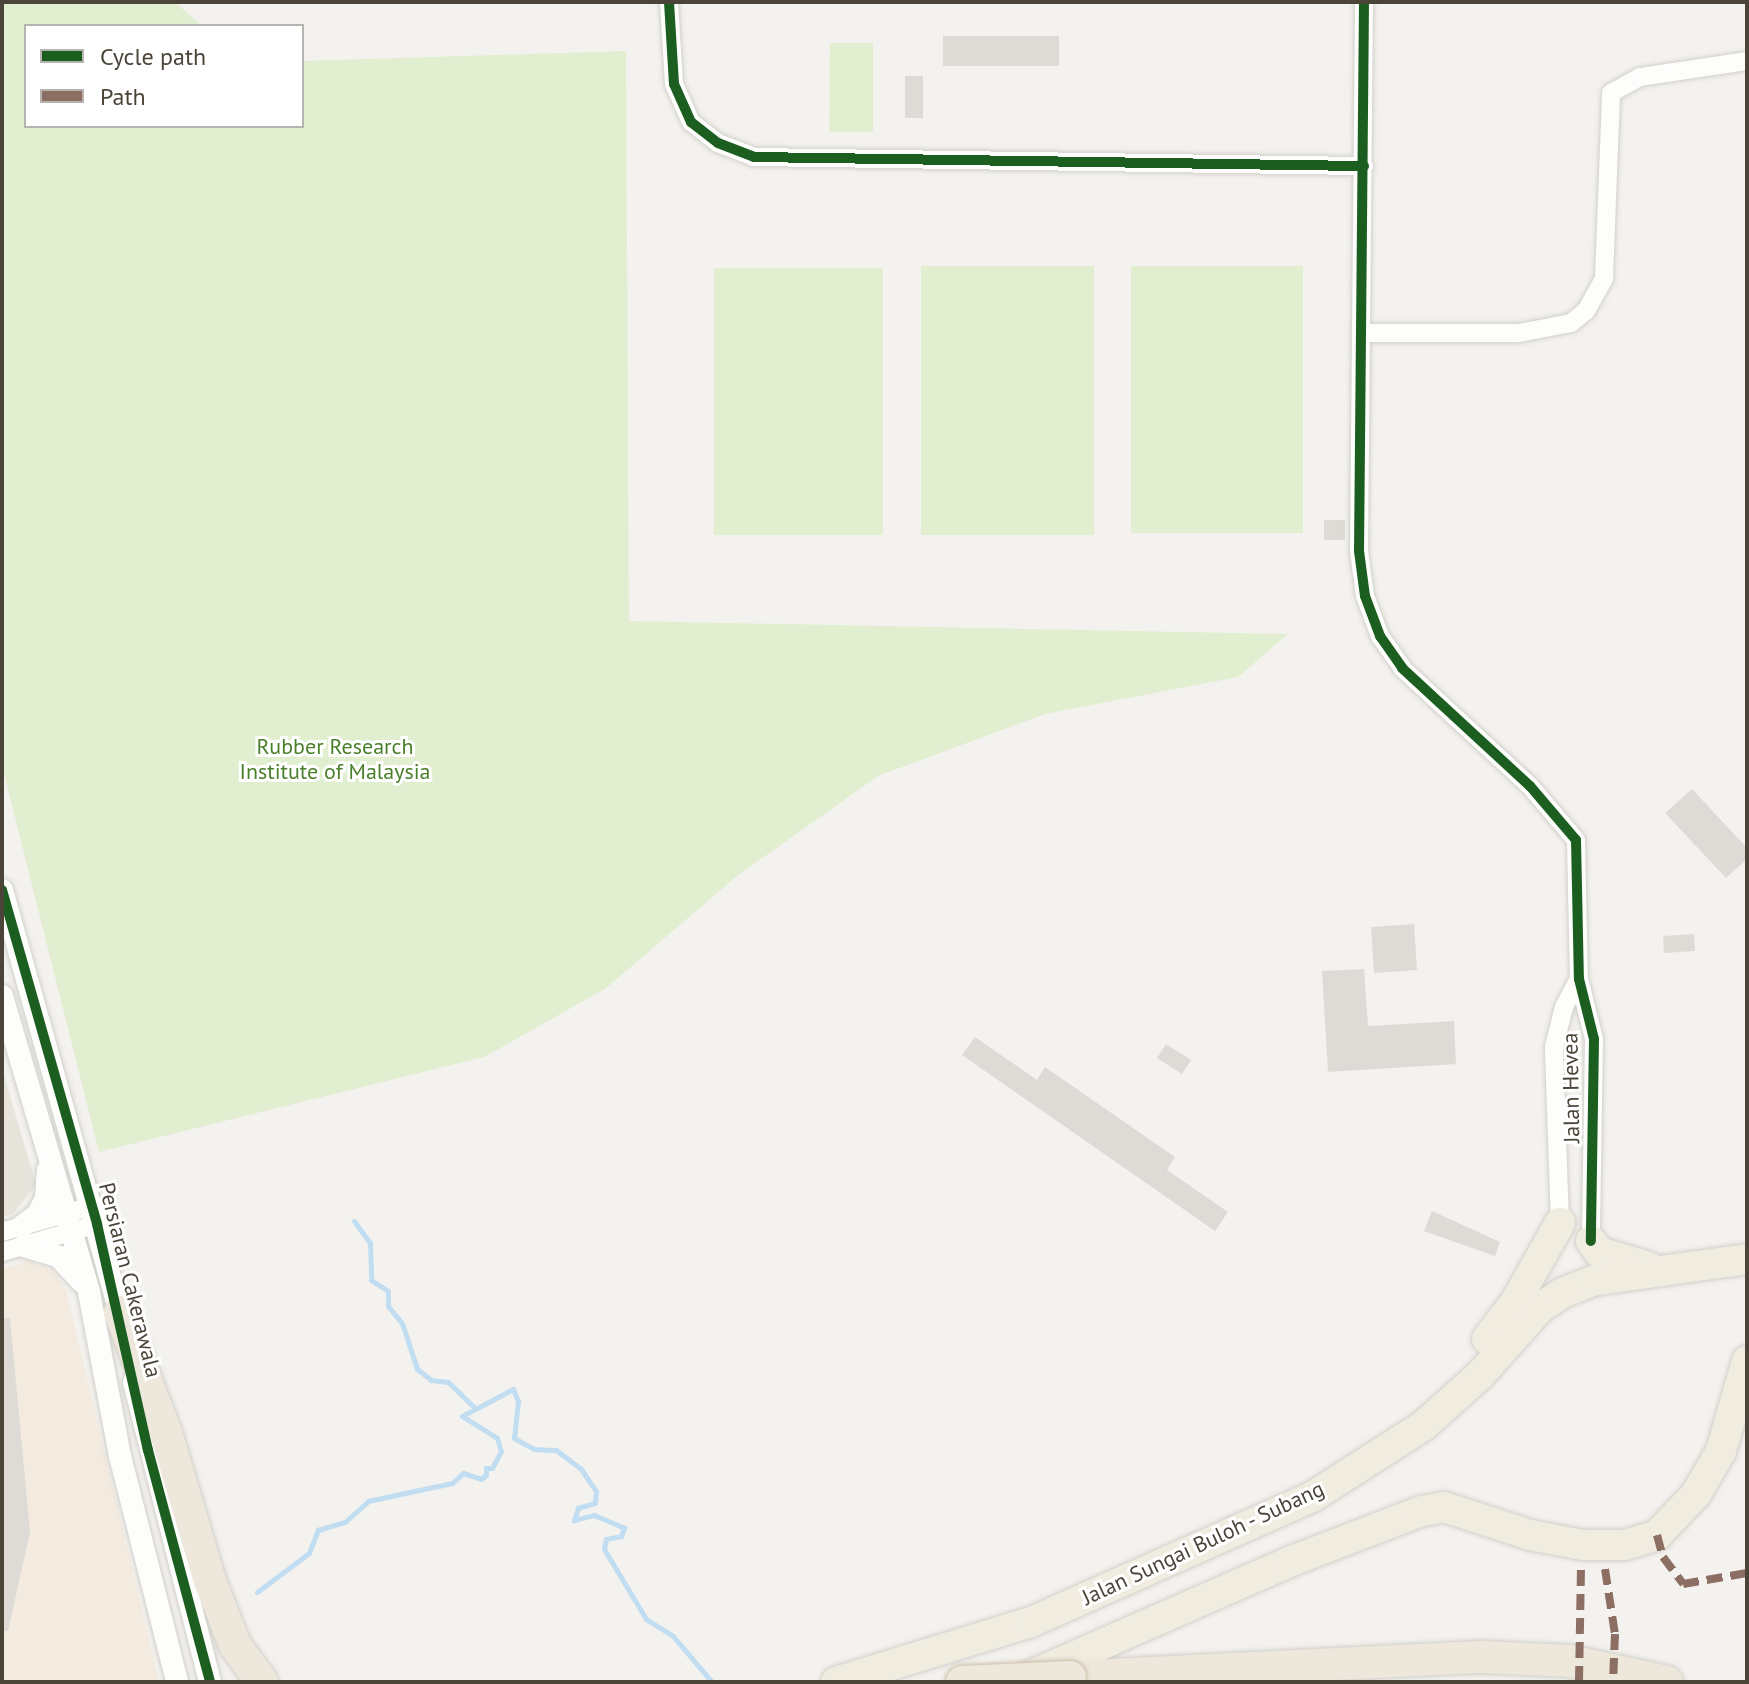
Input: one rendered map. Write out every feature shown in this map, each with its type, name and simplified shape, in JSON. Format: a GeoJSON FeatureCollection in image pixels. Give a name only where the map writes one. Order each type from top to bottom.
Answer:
{"type":"FeatureCollection","features":[{"type":"Feature","properties":{"kind":"highway"},"geometry":{"type":"LineString","coordinates":[[1312,1497],[1450,1387],[1516,1301],[1560,1223]]}},
{"type":"Feature","properties":{"kind":"highway"},"geometry":{"type":"LineString","coordinates":[[1591,1241],[1599,1252],[1615,1259],[1672,1272]]}},
{"type":"Feature","properties":{"kind":"highway","name":"Jalan Sungai Buloh - Subang"},"geometry":{"type":"LineString","coordinates":[[836,1682],[1031,1622],[1312,1497],[1423,1426],[1480,1375],[1540,1308],[1562,1293],[1596,1280],[1672,1272],[1747,1259]]}},
{"type":"Feature","properties":{"kind":"highway"},"geometry":{"type":"LineString","coordinates":[[120,1312],[167,1436],[210,1581],[235,1645],[262,1682]]}},
{"type":"Feature","properties":{"kind":"highway"},"geometry":{"type":"LineString","coordinates":[[1011,1682],[1422,1511],[1454,1509],[1530,1535],[1583,1545],[1625,1545],[1657,1535],[1696,1494],[1721,1451],[1747,1361]]}},
{"type":"Feature","properties":{"kind":"highway"},"geometry":{"type":"LineString","coordinates":[[962,1682],[1482,1657],[1569,1661],[1667,1682]]}},
{"type":"Feature","properties":{"kind":"street"},"geometry":{"type":"LineString","coordinates":[[669,2],[674,84],[691,122],[718,143],[754,157],[1364,166]]}},
{"type":"Feature","properties":{"kind":"street"},"geometry":{"type":"LineString","coordinates":[[1364,2],[1362,333],[1519,333],[1571,323],[1586,311],[1604,278],[1611,93],[1640,77],[1747,61]]}},
{"type":"Feature","properties":{"kind":"street","name":"Jalan Hevea"},"geometry":{"type":"LineString","coordinates":[[1362,333],[1359,551],[1365,596],[1380,636],[1402,668],[1530,786],[1576,840],[1579,979],[1594,1039],[1591,1241]]}},
{"type":"Feature","properties":{"kind":"street","name":"Persiaran Cakerawala"},"geometry":{"type":"LineString","coordinates":[[2,890],[95,1215],[120,1312],[148,1450],[210,1682]]}},
{"type":"Feature","properties":{"kind":"street","name":"Jalan Hevea"},"geometry":{"type":"LineString","coordinates":[[1560,1223],[1554,1047],[1564,1007],[1579,979]]}},
{"type":"Feature","properties":{"kind":"street","name":"Persiaran Cakerawala"},"geometry":{"type":"LineString","coordinates":[[2,996],[89,1292],[120,1456],[177,1682]]}},
{"type":"Feature","properties":{"kind":"street"},"geometry":{"type":"LineString","coordinates":[[12,1239],[38,1214],[46,1198],[47,1150]]}},
{"type":"Feature","properties":{"kind":"street"},"geometry":{"type":"LineString","coordinates":[[12,1239],[95,1215]]}},
{"type":"Feature","properties":{"kind":"street"},"geometry":{"type":"LineString","coordinates":[[12,1239],[59,1257],[89,1292]]}},
{"type":"Feature","properties":{"kind":"shaded area"},"geometry":{"type":"Polygon","coordinates":[[[2,1068],[36,1185],[13,1214],[2,1217],[2,1068]]]}},
{"type":"Feature","properties":{"kind":"shaded area"},"geometry":{"type":"Polygon","coordinates":[[[29,1261],[53,1271],[66,1290],[159,1682],[2,1682],[2,1269],[29,1261]]]}},
{"type":"Feature","properties":{"kind":"green space","name":"Rubber Research Institute of Malaysia"},"geometry":{"type":"Polygon","coordinates":[[[2,2],[175,2],[200,24],[24,24],[24,128],[304,128],[304,61],[626,51],[629,621],[1288,634],[1238,677],[1045,714],[878,776],[737,876],[605,989],[484,1057],[99,1152],[2,766],[2,2]]]}},
{"type":"Feature","properties":{"kind":"green space"},"geometry":{"type":"Polygon","coordinates":[[[830,43],[873,43],[873,132],[829,132],[830,43]]]}},
{"type":"Feature","properties":{"kind":"green space"},"geometry":{"type":"Polygon","coordinates":[[[921,266],[1094,266],[1094,535],[921,535],[921,266]]]}},
{"type":"Feature","properties":{"kind":"green space"},"geometry":{"type":"Polygon","coordinates":[[[1131,266],[1303,266],[1303,533],[1131,533],[1131,266]]]}},
{"type":"Feature","properties":{"kind":"green space"},"geometry":{"type":"Polygon","coordinates":[[[714,268],[883,268],[883,535],[714,535],[714,268]]]}},
{"type":"Feature","properties":{"kind":"building"},"geometry":{"type":"Polygon","coordinates":[[[943,36],[1059,36],[1059,66],[943,66],[943,36]]]}},
{"type":"Feature","properties":{"kind":"building"},"geometry":{"type":"Polygon","coordinates":[[[905,76],[923,76],[923,118],[905,118],[905,76]]]}},
{"type":"Feature","properties":{"kind":"building"},"geometry":{"type":"Polygon","coordinates":[[[1324,520],[1345,520],[1345,540],[1324,540],[1324,520]]]}},
{"type":"Feature","properties":{"kind":"building"},"geometry":{"type":"Polygon","coordinates":[[[1692,789],[1747,848],[1747,859],[1726,878],[1665,813],[1692,789]]]}},
{"type":"Feature","properties":{"kind":"building"},"geometry":{"type":"Polygon","coordinates":[[[1414,924],[1417,970],[1374,973],[1371,927],[1414,924]]]}},
{"type":"Feature","properties":{"kind":"building"},"geometry":{"type":"Polygon","coordinates":[[[1694,934],[1695,951],[1664,953],[1663,936],[1694,934]]]}},
{"type":"Feature","properties":{"kind":"building"},"geometry":{"type":"Polygon","coordinates":[[[1364,969],[1368,1026],[1454,1021],[1456,1064],[1328,1072],[1322,971],[1364,969]]]}},
{"type":"Feature","properties":{"kind":"building"},"geometry":{"type":"Polygon","coordinates":[[[975,1037],[1037,1080],[1045,1067],[1175,1157],[1167,1170],[1228,1212],[1215,1231],[962,1055],[975,1037]]]}},
{"type":"Feature","properties":{"kind":"building"},"geometry":{"type":"Polygon","coordinates":[[[1166,1044],[1191,1060],[1182,1074],[1157,1058],[1166,1044]]]}},
{"type":"Feature","properties":{"kind":"building"},"geometry":{"type":"Polygon","coordinates":[[[1432,1211],[1500,1242],[1495,1256],[1424,1231],[1432,1211]]]}},
{"type":"Feature","properties":{"kind":"building"},"geometry":{"type":"Polygon","coordinates":[[[10,1318],[30,1532],[8,1631],[2,1630],[2,1319],[10,1318]]]}},
{"type":"Feature","properties":{"kind":"waterway"},"geometry":{"type":"LineString","coordinates":[[354,1221],[370,1243],[371,1280],[388,1291],[388,1306],[402,1323],[417,1369],[431,1380],[448,1382],[474,1407]]}},
{"type":"Feature","properties":{"kind":"waterway"},"geometry":{"type":"LineString","coordinates":[[257,1592],[309,1553],[318,1530],[345,1522],[368,1501],[452,1483],[463,1473],[481,1479],[486,1475],[486,1468],[492,1468],[501,1451],[497,1438],[462,1416],[513,1389],[518,1401],[514,1438],[534,1449],[556,1450],[581,1469],[596,1491],[595,1503],[578,1508],[574,1520],[594,1515],[624,1528],[621,1536],[606,1539],[604,1549],[646,1619],[672,1635],[712,1682]]}},
{"type":"Feature","properties":{"kind":"marked path"},"geometry":{"type":"LineString","coordinates":[[1657,1535],[1663,1557],[1683,1584],[1747,1573]]}},
{"type":"Feature","properties":{"kind":"marked path"},"geometry":{"type":"LineString","coordinates":[[1579,1682],[1581,1565]]}},
{"type":"Feature","properties":{"kind":"marked path"},"geometry":{"type":"LineString","coordinates":[[1605,1569],[1615,1634],[1613,1682]]}},
{"type":"Feature","properties":{"kind":"cycle path"},"geometry":{"type":"LineString","coordinates":[[669,2],[674,84],[691,122],[718,143],[754,157],[1364,166]]}},
{"type":"Feature","properties":{"kind":"cycle path"},"geometry":{"type":"LineString","coordinates":[[1364,2],[1359,551],[1365,596],[1380,636],[1402,668],[1530,786],[1576,840],[1579,979],[1594,1039],[1591,1241]]}},
{"type":"Feature","properties":{"kind":"cycle path"},"geometry":{"type":"LineString","coordinates":[[2,890],[97,1224],[148,1450],[210,1682]]}}]}
